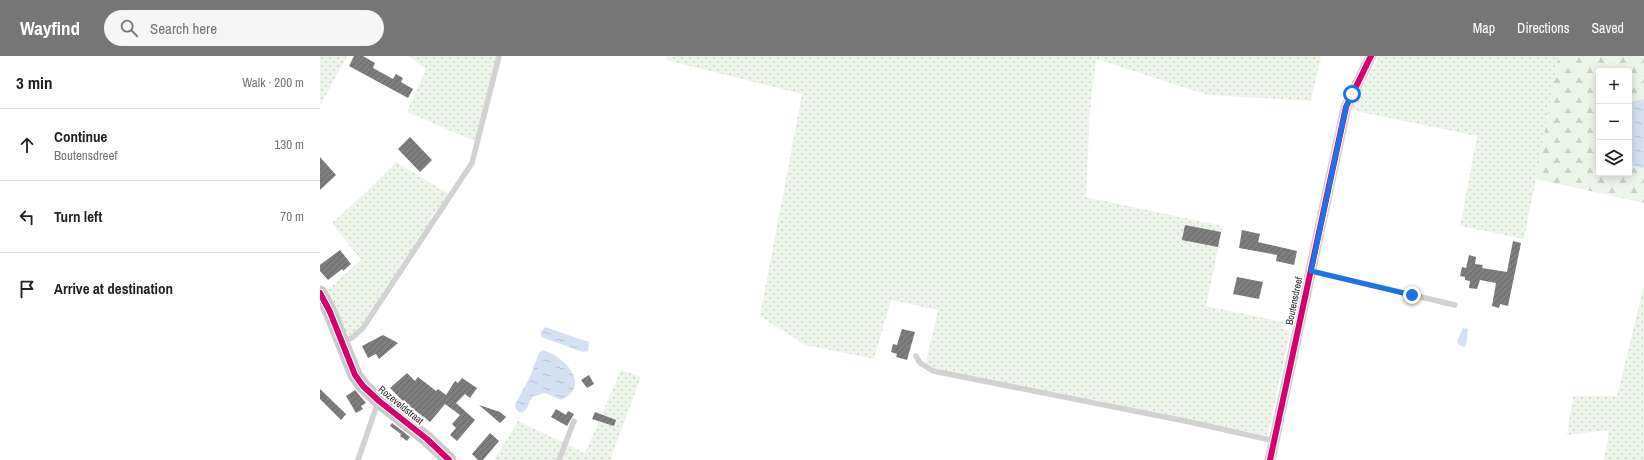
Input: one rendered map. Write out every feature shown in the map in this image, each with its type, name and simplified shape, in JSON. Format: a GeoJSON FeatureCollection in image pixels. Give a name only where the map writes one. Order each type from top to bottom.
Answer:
{"type":"FeatureCollection","features":[{"type":"Feature","properties":{"kind":"street","name":"Boutensdreef"},"geometry":{"type":"LineString","coordinates":[[1270,460],[1346,107],[1371,56]]}},
{"type":"Feature","properties":{"kind":"street","name":"Rozeveldstraat"},"geometry":{"type":"LineString","coordinates":[[320,293],[330,312],[355,375],[363,386],[379,401],[427,439],[449,460]]}},
{"type":"Feature","properties":{"kind":"lane"},"geometry":{"type":"LineString","coordinates":[[342,343],[352,338],[363,328],[472,163],[499,56]]}},
{"type":"Feature","properties":{"kind":"lane"},"geometry":{"type":"LineString","coordinates":[[1311,271],[1455,305]]}},
{"type":"Feature","properties":{"kind":"lane"},"geometry":{"type":"LineString","coordinates":[[916,356],[920,363],[933,371],[1190,422],[1274,442]]}},
{"type":"Feature","properties":{"kind":"lane"},"geometry":{"type":"LineString","coordinates":[[358,460],[379,401]]}},
{"type":"Feature","properties":{"kind":"lane"},"geometry":{"type":"LineString","coordinates":[[559,460],[574,421]]}},
{"type":"Feature","properties":{"kind":"green space"},"geometry":{"type":"Polygon","coordinates":[[[320,56],[347,56],[320,106],[320,56]]]}},
{"type":"Feature","properties":{"kind":"green space"},"geometry":{"type":"Polygon","coordinates":[[[408,56],[499,56],[477,142],[407,112],[426,69],[408,56]]]}},
{"type":"Feature","properties":{"kind":"green space"},"geometry":{"type":"Polygon","coordinates":[[[668,56],[1321,56],[1311,101],[1208,95],[1096,59],[1090,110],[1086,197],[1223,226],[1206,306],[1283,322],[1283,329],[1290,331],[1268,433],[1266,436],[1104,402],[933,371],[925,366],[938,310],[891,300],[874,359],[805,345],[760,316],[802,94],[666,60],[668,56]]]}},
{"type":"Feature","properties":{"kind":"green space"},"geometry":{"type":"Polygon","coordinates":[[[1379,56],[1551,56],[1558,59],[1524,239],[1460,226],[1477,136],[1350,110],[1379,56]]]}},
{"type":"Feature","properties":{"kind":"green space"},"geometry":{"type":"Polygon","coordinates":[[[1551,56],[1644,56],[1644,99],[1632,101],[1632,68],[1596,68],[1596,176],[1632,176],[1632,166],[1644,168],[1644,203],[1536,179],[1558,59],[1551,56]]]}},
{"type":"Feature","properties":{"kind":"green space"},"geometry":{"type":"Polygon","coordinates":[[[396,162],[451,195],[363,328],[342,343],[321,296],[361,260],[332,223],[396,162]]]}},
{"type":"Feature","properties":{"kind":"green space"},"geometry":{"type":"Polygon","coordinates":[[[1644,285],[1644,460],[1604,460],[1609,430],[1567,435],[1573,396],[1617,396],[1644,285]]]}},
{"type":"Feature","properties":{"kind":"green space"},"geometry":{"type":"Polygon","coordinates":[[[621,370],[641,377],[610,460],[494,460],[518,421],[585,453],[621,370]]]}},
{"type":"Feature","properties":{"kind":"water"},"geometry":{"type":"Polygon","coordinates":[[[1644,99],[1644,168],[1632,166],[1632,101],[1644,99]]]}},
{"type":"Feature","properties":{"kind":"water"},"geometry":{"type":"Polygon","coordinates":[[[545,327],[589,342],[588,351],[583,352],[541,337],[541,332],[545,327]]]}},
{"type":"Feature","properties":{"kind":"water"},"geometry":{"type":"Polygon","coordinates":[[[1463,328],[1468,329],[1466,345],[1464,347],[1459,345],[1457,342],[1463,328]]]}},
{"type":"Feature","properties":{"kind":"water"},"geometry":{"type":"Polygon","coordinates":[[[542,350],[559,358],[566,364],[575,379],[575,387],[570,394],[561,400],[545,393],[532,397],[526,410],[521,413],[516,410],[515,404],[530,377],[539,353],[542,350]]]}},
{"type":"Feature","properties":{"kind":"building"},"geometry":{"type":"Polygon","coordinates":[[[354,56],[363,56],[375,63],[373,68],[393,79],[396,74],[403,78],[401,82],[413,89],[408,98],[349,66],[354,56]]]}},
{"type":"Feature","properties":{"kind":"building"},"geometry":{"type":"Polygon","coordinates":[[[410,137],[432,160],[420,172],[398,149],[410,137]]]}},
{"type":"Feature","properties":{"kind":"building"},"geometry":{"type":"Polygon","coordinates":[[[320,157],[336,175],[320,190],[320,157]]]}},
{"type":"Feature","properties":{"kind":"building"},"geometry":{"type":"Polygon","coordinates":[[[1185,225],[1221,232],[1218,247],[1182,240],[1185,225]]]}},
{"type":"Feature","properties":{"kind":"building"},"geometry":{"type":"Polygon","coordinates":[[[1242,230],[1260,234],[1258,242],[1297,251],[1294,265],[1276,261],[1277,255],[1239,248],[1242,230]]]}},
{"type":"Feature","properties":{"kind":"building"},"geometry":{"type":"Polygon","coordinates":[[[1513,241],[1521,243],[1508,306],[1500,304],[1499,308],[1492,306],[1496,283],[1480,280],[1477,289],[1469,288],[1470,281],[1465,280],[1465,277],[1460,276],[1462,267],[1466,268],[1469,255],[1476,257],[1475,264],[1483,265],[1482,268],[1507,272],[1513,241]]]}},
{"type":"Feature","properties":{"kind":"building"},"geometry":{"type":"Polygon","coordinates":[[[340,250],[351,264],[328,280],[320,271],[320,265],[340,250]]]}},
{"type":"Feature","properties":{"kind":"building"},"geometry":{"type":"Polygon","coordinates":[[[1237,277],[1263,282],[1259,299],[1233,294],[1237,277]]]}},
{"type":"Feature","properties":{"kind":"building"},"geometry":{"type":"Polygon","coordinates":[[[902,329],[915,332],[907,360],[896,357],[897,354],[891,352],[893,344],[897,345],[902,329]]]}},
{"type":"Feature","properties":{"kind":"building"},"geometry":{"type":"Polygon","coordinates":[[[383,335],[398,343],[379,359],[376,354],[368,358],[362,346],[383,335]]]}},
{"type":"Feature","properties":{"kind":"building"},"geometry":{"type":"Polygon","coordinates":[[[407,373],[415,381],[418,377],[436,391],[438,389],[446,395],[455,381],[458,383],[462,378],[477,388],[470,398],[465,394],[456,403],[475,420],[457,441],[450,435],[456,428],[452,424],[460,415],[445,404],[430,422],[402,400],[390,388],[407,373]]]}},
{"type":"Feature","properties":{"kind":"building"},"geometry":{"type":"Polygon","coordinates":[[[589,375],[594,384],[587,388],[581,380],[589,375]]]}},
{"type":"Feature","properties":{"kind":"building"},"geometry":{"type":"Polygon","coordinates":[[[320,389],[346,414],[341,420],[320,399],[320,389]]]}},
{"type":"Feature","properties":{"kind":"building"},"geometry":{"type":"Polygon","coordinates":[[[355,390],[366,403],[361,406],[363,409],[356,413],[346,396],[355,390]]]}},
{"type":"Feature","properties":{"kind":"building"},"geometry":{"type":"Polygon","coordinates":[[[479,405],[500,412],[506,417],[500,423],[479,405]]]}},
{"type":"Feature","properties":{"kind":"building"},"geometry":{"type":"Polygon","coordinates":[[[556,409],[566,415],[568,411],[574,414],[567,426],[551,417],[556,409]]]}},
{"type":"Feature","properties":{"kind":"building"},"geometry":{"type":"Polygon","coordinates":[[[595,412],[616,420],[614,426],[592,419],[595,412]]]}},
{"type":"Feature","properties":{"kind":"building"},"geometry":{"type":"Polygon","coordinates":[[[392,423],[410,437],[407,441],[400,436],[401,434],[390,426],[392,423]]]}},
{"type":"Feature","properties":{"kind":"building"},"geometry":{"type":"Polygon","coordinates":[[[490,433],[499,441],[483,460],[478,460],[472,454],[490,433]]]}},
{"type":"Feature","properties":{"kind":"cycle path"},"geometry":{"type":"LineString","coordinates":[[1270,460],[1346,107],[1371,56]]}},
{"type":"Feature","properties":{"kind":"cycle path"},"geometry":{"type":"LineString","coordinates":[[320,293],[330,312],[355,375],[363,386],[379,401],[427,439],[449,460]]}},
{"type":"Feature","properties":{"kind":"route"},"geometry":{"type":"LineString","coordinates":[[1352,94],[1346,107],[1311,271],[1412,295]]}}]}
